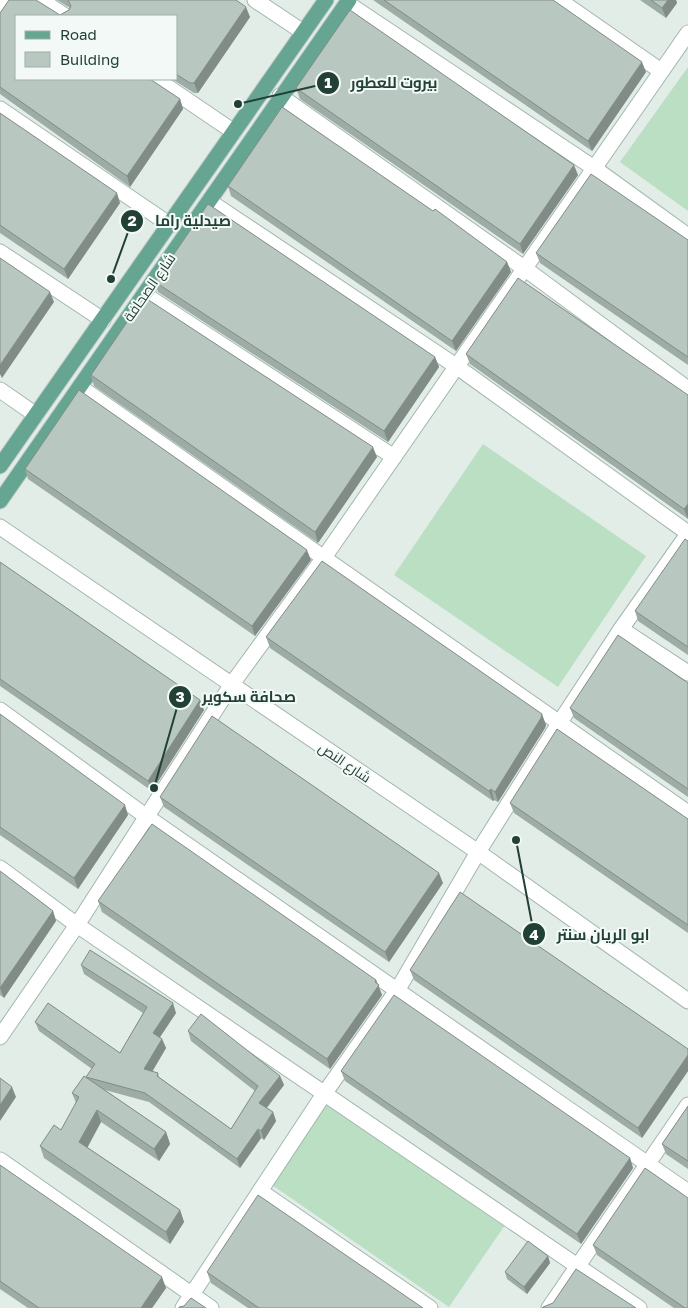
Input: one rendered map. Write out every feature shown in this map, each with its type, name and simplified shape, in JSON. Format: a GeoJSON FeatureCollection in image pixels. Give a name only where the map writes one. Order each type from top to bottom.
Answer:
{"type":"FeatureCollection","features":[{"type":"Feature","properties":{"kind":"main road","name":"شارع الصحافة"},"geometry":{"type":"LineString","coordinates":[[0,466],[104,320],[326,0]]}},
{"type":"Feature","properties":{"kind":"main road","name":"شارع الصحافة"},"geometry":{"type":"LineString","coordinates":[[0,501],[280,96],[348,1]]}},
{"type":"Feature","properties":{"kind":"street"},"geometry":{"type":"LineString","coordinates":[[0,6],[4,0]]}},
{"type":"Feature","properties":{"kind":"street"},"geometry":{"type":"LineString","coordinates":[[41,0],[64,15]]}},
{"type":"Feature","properties":{"kind":"street"},"geometry":{"type":"LineString","coordinates":[[254,0],[303,32]]}},
{"type":"Feature","properties":{"kind":"street"},"geometry":{"type":"LineString","coordinates":[[559,0],[662,71]]}},
{"type":"Feature","properties":{"kind":"street"},"geometry":{"type":"LineString","coordinates":[[348,1],[594,168],[688,236]]}},
{"type":"Feature","properties":{"kind":"street"},"geometry":{"type":"LineString","coordinates":[[0,1037],[6,1015],[77,925],[232,684],[394,458],[688,33]]}},
{"type":"Feature","properties":{"kind":"street"},"geometry":{"type":"LineString","coordinates":[[157,80],[234,132]]}},
{"type":"Feature","properties":{"kind":"street"},"geometry":{"type":"LineString","coordinates":[[280,96],[524,268],[688,389]]}},
{"type":"Feature","properties":{"kind":"street"},"geometry":{"type":"LineString","coordinates":[[0,109],[170,225]]}},
{"type":"Feature","properties":{"kind":"street"},"geometry":{"type":"LineString","coordinates":[[188,1302],[324,1094],[398,989],[478,852],[560,722],[621,628],[688,534],[456,366],[209,201]]}},
{"type":"Feature","properties":{"kind":"street"},"geometry":{"type":"LineString","coordinates":[[0,252],[104,320]]}},
{"type":"Feature","properties":{"kind":"street"},"geometry":{"type":"LineString","coordinates":[[144,294],[394,458]]}},
{"type":"Feature","properties":{"kind":"street"},"geometry":{"type":"LineString","coordinates":[[80,387],[688,813]]}},
{"type":"Feature","properties":{"kind":"street"},"geometry":{"type":"LineString","coordinates":[[0,390],[36,415]]}},
{"type":"Feature","properties":{"kind":"street","name":"شارع النص"},"geometry":{"type":"LineString","coordinates":[[0,527],[478,852],[688,1001]]}},
{"type":"Feature","properties":{"kind":"street"},"geometry":{"type":"LineString","coordinates":[[621,628],[688,673]]}},
{"type":"Feature","properties":{"kind":"street"},"geometry":{"type":"LineString","coordinates":[[0,710],[147,817],[398,989],[688,1192]]}},
{"type":"Feature","properties":{"kind":"street"},"geometry":{"type":"LineString","coordinates":[[0,868],[77,925],[639,1308]]}},
{"type":"Feature","properties":{"kind":"street"},"geometry":{"type":"LineString","coordinates":[[549,1308],[688,1105]]}},
{"type":"Feature","properties":{"kind":"street"},"geometry":{"type":"LineString","coordinates":[[0,1160],[188,1302],[211,1308]]}},
{"type":"Feature","properties":{"kind":"street"},"geometry":{"type":"LineString","coordinates":[[260,1191],[430,1308]]}},
{"type":"Feature","properties":{"kind":"green space"},"geometry":{"type":"Polygon","coordinates":[[[688,67],[688,211],[620,162],[688,67]]]}},
{"type":"Feature","properties":{"kind":"green space"},"geometry":{"type":"Polygon","coordinates":[[[483,444],[646,556],[558,687],[394,575],[483,444]]]}},
{"type":"Feature","properties":{"kind":"green space"},"geometry":{"type":"Polygon","coordinates":[[[328,1102],[505,1225],[449,1307],[272,1185],[328,1102]]]}},
{"type":"Feature","properties":{"kind":"building"},"geometry":{"type":"Polygon","coordinates":[[[9,0],[36,0],[60,15],[15,15],[15,80],[152,80],[180,99],[127,176],[0,87],[0,13],[9,0]]]}},
{"type":"Feature","properties":{"kind":"building"},"geometry":{"type":"Polygon","coordinates":[[[68,0],[236,0],[246,7],[194,83],[190,83],[178,75],[178,15],[60,15],[69,10],[71,6],[68,0]]]}},
{"type":"Feature","properties":{"kind":"building"},"geometry":{"type":"Polygon","coordinates":[[[384,0],[553,0],[642,62],[588,141],[384,0]]]}},
{"type":"Feature","properties":{"kind":"building"},"geometry":{"type":"Polygon","coordinates":[[[651,0],[668,0],[662,8],[651,0]]]}},
{"type":"Feature","properties":{"kind":"building"},"geometry":{"type":"Polygon","coordinates":[[[350,10],[574,165],[520,244],[296,88],[350,10]]]}},
{"type":"Feature","properties":{"kind":"building"},"geometry":{"type":"Polygon","coordinates":[[[282,107],[433,211],[435,209],[507,262],[452,341],[228,186],[282,107]]]}},
{"type":"Feature","properties":{"kind":"building"},"geometry":{"type":"Polygon","coordinates":[[[0,113],[117,193],[64,269],[0,225],[0,113]]]}},
{"type":"Feature","properties":{"kind":"building"},"geometry":{"type":"Polygon","coordinates":[[[591,174],[688,240],[688,357],[536,253],[591,174]]]}},
{"type":"Feature","properties":{"kind":"building"},"geometry":{"type":"Polygon","coordinates":[[[208,204],[435,357],[384,431],[155,282],[208,204]]]}},
{"type":"Feature","properties":{"kind":"building"},"geometry":{"type":"Polygon","coordinates":[[[0,258],[50,292],[0,365],[0,258]]]}},
{"type":"Feature","properties":{"kind":"building"},"geometry":{"type":"Polygon","coordinates":[[[518,278],[688,395],[688,504],[684,509],[466,354],[518,278]]]}},
{"type":"Feature","properties":{"kind":"building"},"geometry":{"type":"Polygon","coordinates":[[[144,297],[373,447],[315,532],[91,375],[144,297]]]}},
{"type":"Feature","properties":{"kind":"building"},"geometry":{"type":"Polygon","coordinates":[[[79,390],[307,550],[252,626],[25,469],[79,390]]]}},
{"type":"Feature","properties":{"kind":"building"},"geometry":{"type":"Polygon","coordinates":[[[685,539],[688,541],[688,647],[635,611],[685,539]]]}},
{"type":"Feature","properties":{"kind":"building"},"geometry":{"type":"Polygon","coordinates":[[[322,561],[542,714],[495,792],[491,789],[489,791],[266,637],[322,561]]]}},
{"type":"Feature","properties":{"kind":"building"},"geometry":{"type":"Polygon","coordinates":[[[0,562],[200,700],[148,781],[0,679],[0,562]]]}},
{"type":"Feature","properties":{"kind":"building"},"geometry":{"type":"Polygon","coordinates":[[[618,635],[688,683],[688,789],[570,708],[618,635]]]}},
{"type":"Feature","properties":{"kind":"building"},"geometry":{"type":"Polygon","coordinates":[[[0,714],[125,805],[74,878],[0,827],[0,714]]]}},
{"type":"Feature","properties":{"kind":"building"},"geometry":{"type":"Polygon","coordinates":[[[212,716],[439,873],[385,952],[160,797],[212,716]]]}},
{"type":"Feature","properties":{"kind":"building"},"geometry":{"type":"Polygon","coordinates":[[[557,729],[688,819],[688,925],[510,803],[557,729]]]}},
{"type":"Feature","properties":{"kind":"building"},"geometry":{"type":"Polygon","coordinates":[[[152,824],[376,980],[375,982],[379,985],[327,1059],[98,901],[152,824]]]}},
{"type":"Feature","properties":{"kind":"building"},"geometry":{"type":"Polygon","coordinates":[[[0,871],[53,911],[0,988],[0,871]]]}},
{"type":"Feature","properties":{"kind":"building"},"geometry":{"type":"Polygon","coordinates":[[[460,892],[688,1049],[688,1055],[638,1128],[410,970],[460,892]]]}},
{"type":"Feature","properties":{"kind":"building"},"geometry":{"type":"Polygon","coordinates":[[[90,950],[173,1003],[153,1033],[162,1039],[144,1069],[158,1073],[157,1076],[231,1129],[258,1086],[188,1031],[201,1014],[280,1076],[259,1103],[273,1112],[261,1131],[258,1129],[237,1159],[145,1093],[86,1077],[95,1064],[35,1022],[48,1003],[120,1053],[147,1007],[81,965],[90,950]]]}},
{"type":"Feature","properties":{"kind":"building"},"geometry":{"type":"Polygon","coordinates":[[[394,995],[630,1158],[577,1234],[341,1071],[394,995]]]}},
{"type":"Feature","properties":{"kind":"building"},"geometry":{"type":"Polygon","coordinates":[[[84,1076],[166,1132],[154,1149],[97,1110],[79,1142],[180,1210],[166,1232],[40,1146],[54,1125],[61,1130],[79,1097],[72,1093],[84,1076]]]}},
{"type":"Feature","properties":{"kind":"building"},"geometry":{"type":"Polygon","coordinates":[[[0,1078],[12,1087],[0,1105],[0,1078]]]}},
{"type":"Feature","properties":{"kind":"building"},"geometry":{"type":"Polygon","coordinates":[[[688,1106],[688,1161],[662,1144],[688,1106]]]}},
{"type":"Feature","properties":{"kind":"building"},"geometry":{"type":"Polygon","coordinates":[[[0,1165],[162,1277],[141,1308],[39,1308],[0,1281],[0,1165]]]}},
{"type":"Feature","properties":{"kind":"building"},"geometry":{"type":"Polygon","coordinates":[[[645,1168],[688,1198],[688,1308],[685,1308],[593,1245],[645,1168]]]}},
{"type":"Feature","properties":{"kind":"building"},"geometry":{"type":"Polygon","coordinates":[[[258,1195],[423,1308],[259,1308],[207,1272],[258,1195]]]}},
{"type":"Feature","properties":{"kind":"building"},"geometry":{"type":"Polygon","coordinates":[[[528,1241],[548,1256],[524,1287],[505,1272],[528,1241]]]}},
{"type":"Feature","properties":{"kind":"building"},"geometry":{"type":"Polygon","coordinates":[[[576,1269],[636,1308],[542,1308],[553,1303],[576,1269]]]}},
{"type":"Feature","properties":{"kind":"building"},"geometry":{"type":"Polygon","coordinates":[[[191,1298],[206,1308],[179,1308],[184,1306],[191,1298]]]}},
{"type":"Feature","properties":{"kind":"place","name":"بيروت للعطور"},"geometry":{"type":"Point","coordinates":[238,104]}},
{"type":"Feature","properties":{"kind":"place","name":"صيدلية راما"},"geometry":{"type":"Point","coordinates":[111,279]}},
{"type":"Feature","properties":{"kind":"place","name":"صحافة سكوير"},"geometry":{"type":"Point","coordinates":[154,788]}},
{"type":"Feature","properties":{"kind":"place","name":"ابو الريان سنتر"},"geometry":{"type":"Point","coordinates":[516,840]}}]}
